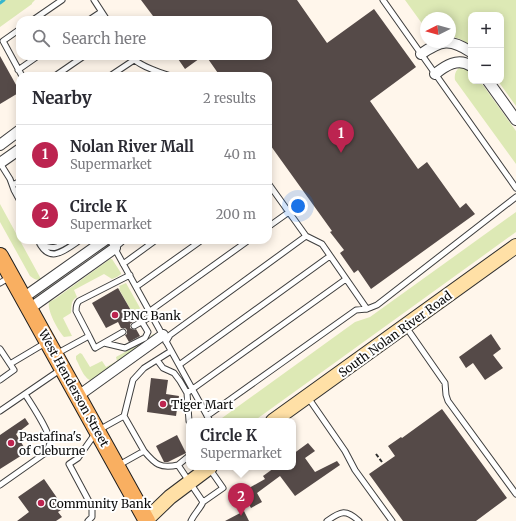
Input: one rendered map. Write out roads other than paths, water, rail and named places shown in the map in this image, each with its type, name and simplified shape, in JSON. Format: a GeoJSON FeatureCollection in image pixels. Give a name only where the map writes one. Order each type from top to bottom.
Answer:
{"type":"FeatureCollection","features":[{"type":"Feature","properties":{"kind":"main road","name":"South Nolan River Road"},"geometry":{"type":"LineString","coordinates":[[277,418],[516,246]]}},
{"type":"Feature","properties":{"kind":"main road","name":"West Henderson Street"},"geometry":{"type":"LineString","coordinates":[[0,256],[6,279],[26,303],[146,520]]}},
{"type":"Feature","properties":{"kind":"main road"},"geometry":{"type":"LineString","coordinates":[[146,520],[170,497],[205,470]]}},
{"type":"Feature","properties":{"kind":"street"},"geometry":{"type":"LineString","coordinates":[[421,54],[432,46],[441,43],[461,45],[468,50]]}},
{"type":"Feature","properties":{"kind":"street"},"geometry":{"type":"LineString","coordinates":[[435,74],[451,63],[460,62],[468,64]]}},
{"type":"Feature","properties":{"kind":"street"},"geometry":{"type":"LineString","coordinates":[[490,84],[516,120]]}},
{"type":"Feature","properties":{"kind":"street"},"geometry":{"type":"LineString","coordinates":[[0,145],[16,133]]}},
{"type":"Feature","properties":{"kind":"street"},"geometry":{"type":"LineString","coordinates":[[0,163],[16,152]]}},
{"type":"Feature","properties":{"kind":"street"},"geometry":{"type":"LineString","coordinates":[[26,303],[100,244]]}},
{"type":"Feature","properties":{"kind":"street"},"geometry":{"type":"LineString","coordinates":[[26,303],[115,244]]}},
{"type":"Feature","properties":{"kind":"street"},"geometry":{"type":"LineString","coordinates":[[79,399],[168,341]]}},
{"type":"Feature","properties":{"kind":"lane"},"geometry":{"type":"LineString","coordinates":[[39,16],[62,0]]}},
{"type":"Feature","properties":{"kind":"lane"},"geometry":{"type":"LineString","coordinates":[[94,0],[104,16]]}},
{"type":"Feature","properties":{"kind":"lane"},"geometry":{"type":"LineString","coordinates":[[383,0],[516,188]]}},
{"type":"Feature","properties":{"kind":"lane"},"geometry":{"type":"LineString","coordinates":[[95,16],[101,12]]}},
{"type":"Feature","properties":{"kind":"lane"},"geometry":{"type":"LineString","coordinates":[[16,32],[3,41],[18,70],[32,60]]}},
{"type":"Feature","properties":{"kind":"lane"},"geometry":{"type":"LineString","coordinates":[[60,72],[78,60]]}},
{"type":"Feature","properties":{"kind":"lane"},"geometry":{"type":"LineString","coordinates":[[115,72],[130,60]]}},
{"type":"Feature","properties":{"kind":"lane"},"geometry":{"type":"LineString","coordinates":[[137,60],[157,72]]}},
{"type":"Feature","properties":{"kind":"lane"},"geometry":{"type":"LineString","coordinates":[[0,163],[10,179],[16,194]]}},
{"type":"Feature","properties":{"kind":"lane"},"geometry":{"type":"LineString","coordinates":[[273,190],[306,236],[322,244],[367,309]]}},
{"type":"Feature","properties":{"kind":"lane"},"geometry":{"type":"LineString","coordinates":[[210,418],[356,310],[367,309],[377,305],[516,197]]}},
{"type":"Feature","properties":{"kind":"lane"},"geometry":{"type":"LineString","coordinates":[[272,223],[289,212]]}},
{"type":"Feature","properties":{"kind":"lane"},"geometry":{"type":"LineString","coordinates":[[186,458],[178,465],[169,467],[159,465],[152,461],[144,451],[124,416],[133,380],[144,368],[157,360],[168,341],[306,236]]}},
{"type":"Feature","properties":{"kind":"lane"},"geometry":{"type":"LineString","coordinates":[[40,244],[46,252],[51,254],[64,252],[75,244]]}},
{"type":"Feature","properties":{"kind":"lane"},"geometry":{"type":"LineString","coordinates":[[42,244],[56,248],[62,244]]}},
{"type":"Feature","properties":{"kind":"lane"},"geometry":{"type":"LineString","coordinates":[[117,244],[123,264],[168,341],[179,365],[208,418]]}},
{"type":"Feature","properties":{"kind":"lane"},"geometry":{"type":"LineString","coordinates":[[123,264],[150,244]]}},
{"type":"Feature","properties":{"kind":"lane"},"geometry":{"type":"LineString","coordinates":[[136,287],[196,244]]}},
{"type":"Feature","properties":{"kind":"lane"},"geometry":{"type":"LineString","coordinates":[[134,326],[142,322],[151,313],[244,244]]}},
{"type":"Feature","properties":{"kind":"lane"},"geometry":{"type":"LineString","coordinates":[[179,365],[330,256]]}},
{"type":"Feature","properties":{"kind":"lane"},"geometry":{"type":"LineString","coordinates":[[123,332],[95,348],[76,311],[76,307],[79,301],[130,275]]}},
{"type":"Feature","properties":{"kind":"lane"},"geometry":{"type":"LineString","coordinates":[[187,393],[346,279]]}},
{"type":"Feature","properties":{"kind":"lane"},"geometry":{"type":"LineString","coordinates":[[106,342],[125,348],[145,338],[148,332],[142,322]]}},
{"type":"Feature","properties":{"kind":"lane"},"geometry":{"type":"LineString","coordinates":[[405,326],[445,384],[448,401],[516,494]]}},
{"type":"Feature","properties":{"kind":"lane"},"geometry":{"type":"LineString","coordinates":[[10,364],[55,355],[89,336]]}},
{"type":"Feature","properties":{"kind":"lane"},"geometry":{"type":"LineString","coordinates":[[0,349],[14,370],[0,380]]}},
{"type":"Feature","properties":{"kind":"lane"},"geometry":{"type":"LineString","coordinates":[[0,411],[25,394],[55,355]]}},
{"type":"Feature","properties":{"kind":"lane"},"geometry":{"type":"LineString","coordinates":[[157,360],[163,368],[174,373],[187,393],[189,418]]}},
{"type":"Feature","properties":{"kind":"lane"},"geometry":{"type":"LineString","coordinates":[[0,485],[44,454],[50,443],[48,433],[25,394]]}},
{"type":"Feature","properties":{"kind":"lane"},"geometry":{"type":"LineString","coordinates":[[308,396],[345,451],[355,470],[392,521]]}},
{"type":"Feature","properties":{"kind":"lane"},"geometry":{"type":"LineString","coordinates":[[88,521],[92,517],[92,507],[69,464],[78,458],[97,431],[124,416]]}},
{"type":"Feature","properties":{"kind":"lane"},"geometry":{"type":"LineString","coordinates":[[117,466],[144,451]]}},
{"type":"Feature","properties":{"kind":"lane"},"geometry":{"type":"LineString","coordinates":[[178,465],[203,502]]}},
{"type":"Feature","properties":{"kind":"lane"},"geometry":{"type":"LineString","coordinates":[[191,521],[203,502],[223,488],[211,470]]}},
{"type":"Feature","properties":{"kind":"lane"},"geometry":{"type":"LineString","coordinates":[[327,521],[339,513],[344,513],[354,516],[359,521]]}},
{"type":"Feature","properties":{"kind":"waterway"},"geometry":{"type":"LineString","coordinates":[[0,3],[4,0]]}},
{"type":"Feature","properties":{"kind":"place","name":"Nolan River Mall"},"geometry":{"type":"Point","coordinates":[341,153]}},
{"type":"Feature","properties":{"kind":"place","name":"PNC Bank"},"geometry":{"type":"Point","coordinates":[115,315]}},
{"type":"Feature","properties":{"kind":"place","name":"Tiger Mart"},"geometry":{"type":"Point","coordinates":[163,404]}},
{"type":"Feature","properties":{"kind":"place","name":"Pastafina's of Cleburne"},"geometry":{"type":"Point","coordinates":[11,443]}},
{"type":"Feature","properties":{"kind":"place","name":"Community Bank"},"geometry":{"type":"Point","coordinates":[41,503]}},
{"type":"Feature","properties":{"kind":"place","name":"Circle K"},"geometry":{"type":"Point","coordinates":[241,516]}}]}
